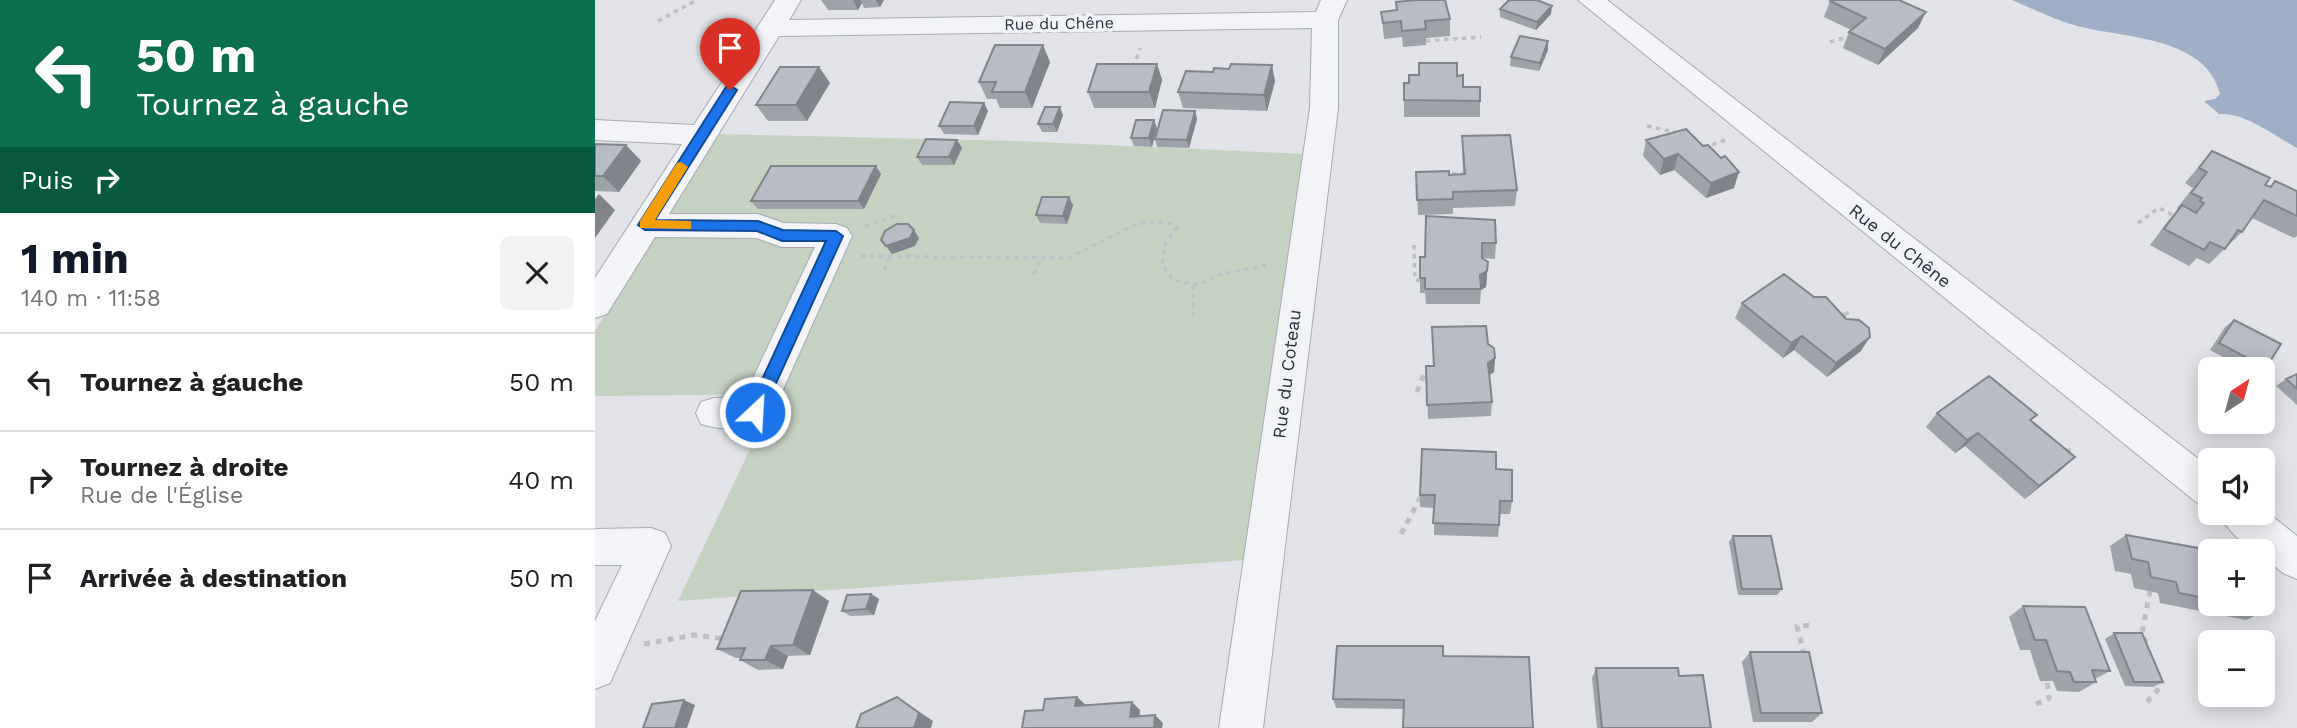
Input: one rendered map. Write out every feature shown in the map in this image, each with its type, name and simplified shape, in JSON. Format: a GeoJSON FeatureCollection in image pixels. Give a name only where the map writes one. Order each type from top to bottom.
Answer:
{"type":"FeatureCollection","features":[{"type":"Feature","properties":{"kind":"street"},"geometry":{"type":"LineString","coordinates":[[595,305],[788,0]]}},
{"type":"Feature","properties":{"kind":"street","name":"Rue du Chêne"},"geometry":{"type":"LineString","coordinates":[[1591,0],[2198,481]]}},
{"type":"Feature","properties":{"kind":"street","name":"Rue du Chêne"},"geometry":{"type":"LineString","coordinates":[[771,28],[1330,10]]}},
{"type":"Feature","properties":{"kind":"street","name":"Rue du Coteau"},"geometry":{"type":"LineString","coordinates":[[1241,728],[1301,262],[1324,108],[1330,10]]}},
{"type":"Feature","properties":{"kind":"street"},"geometry":{"type":"LineString","coordinates":[[595,130],[701,135]]}},
{"type":"Feature","properties":{"kind":"street"},"geometry":{"type":"LineString","coordinates":[[645,225],[758,226],[782,235],[836,236],[755,412],[715,413]]}},
{"type":"Feature","properties":{"kind":"street"},"geometry":{"type":"LineString","coordinates":[[2253,525],[2297,560]]}},
{"type":"Feature","properties":{"kind":"street"},"geometry":{"type":"LineString","coordinates":[[595,547],[651,546],[599,658]]}},
{"type":"Feature","properties":{"kind":"path"},"geometry":{"type":"LineString","coordinates":[[658,21],[697,0]]}},
{"type":"Feature","properties":{"kind":"path"},"geometry":{"type":"LineString","coordinates":[[1830,42],[1859,34]]}},
{"type":"Feature","properties":{"kind":"path"},"geometry":{"type":"LineString","coordinates":[[1426,41],[1481,37]]}},
{"type":"Feature","properties":{"kind":"path"},"geometry":{"type":"LineString","coordinates":[[1132,69],[1140,48]]}},
{"type":"Feature","properties":{"kind":"path"},"geometry":{"type":"LineString","coordinates":[[1647,127],[1686,135]]}},
{"type":"Feature","properties":{"kind":"path"},"geometry":{"type":"LineString","coordinates":[[1694,142],[1702,149]]}},
{"type":"Feature","properties":{"kind":"path"},"geometry":{"type":"LineString","coordinates":[[1436,172],[1463,174]]}},
{"type":"Feature","properties":{"kind":"path"},"geometry":{"type":"LineString","coordinates":[[2138,223],[2159,208],[2187,222]]}},
{"type":"Feature","properties":{"kind":"path"},"geometry":{"type":"LineString","coordinates":[[856,256],[1078,256],[1150,219],[1161,219],[1179,229],[1166,242],[1162,264],[1173,280],[1193,285],[1207,282],[1218,275],[1301,262]]}},
{"type":"Feature","properties":{"kind":"path"},"geometry":{"type":"LineString","coordinates":[[1414,245],[1415,280],[1420,280]]}},
{"type":"Feature","properties":{"kind":"path"},"geometry":{"type":"LineString","coordinates":[[884,270],[894,255]]}},
{"type":"Feature","properties":{"kind":"path"},"geometry":{"type":"LineString","coordinates":[[1034,274],[1041,258]]}},
{"type":"Feature","properties":{"kind":"path"},"geometry":{"type":"LineString","coordinates":[[1193,285],[1193,314]]}},
{"type":"Feature","properties":{"kind":"path"},"geometry":{"type":"LineString","coordinates":[[1840,319],[1850,312]]}},
{"type":"Feature","properties":{"kind":"path"},"geometry":{"type":"LineString","coordinates":[[1417,392],[1424,374],[1434,369]]}},
{"type":"Feature","properties":{"kind":"path"},"geometry":{"type":"LineString","coordinates":[[2052,452],[2075,450]]}},
{"type":"Feature","properties":{"kind":"path"},"geometry":{"type":"LineString","coordinates":[[1401,534],[1421,496]]}},
{"type":"Feature","properties":{"kind":"path"},"geometry":{"type":"LineString","coordinates":[[2192,555],[2198,554]]}},
{"type":"Feature","properties":{"kind":"path"},"geometry":{"type":"LineString","coordinates":[[2147,646],[2142,633],[2150,591]]}},
{"type":"Feature","properties":{"kind":"path"},"geometry":{"type":"LineString","coordinates":[[1807,663],[1797,626],[1815,625]]}},
{"type":"Feature","properties":{"kind":"path"},"geometry":{"type":"LineString","coordinates":[[599,658],[694,635],[731,639]]}},
{"type":"Feature","properties":{"kind":"path"},"geometry":{"type":"LineString","coordinates":[[2147,702],[2162,685],[2157,672]]}},
{"type":"Feature","properties":{"kind":"path"},"geometry":{"type":"LineString","coordinates":[[2036,704],[2049,699],[2047,680]]}},
{"type":"Feature","properties":{"kind":"green space"},"geometry":{"type":"Polygon","coordinates":[[[714,134],[1018,141],[1306,154],[1245,560],[678,601],[776,394],[595,396],[595,331],[714,134]]]}},
{"type":"Feature","properties":{"kind":"water"},"geometry":{"type":"Polygon","coordinates":[[[2012,0],[2297,0],[2297,148],[2249,121],[2229,114],[2219,114],[2204,101],[2215,99],[2220,94],[2212,75],[2198,61],[2181,50],[2139,37],[2077,26],[2012,0]]]}},
{"type":"Feature","properties":{"kind":"building"},"geometry":{"type":"Polygon","coordinates":[[[1445,0],[1450,19],[1425,21],[1426,29],[1402,31],[1401,21],[1383,23],[1381,12],[1397,10],[1396,2],[1445,0]]]}},
{"type":"Feature","properties":{"kind":"building"},"geometry":{"type":"Polygon","coordinates":[[[1509,0],[1537,0],[1552,6],[1537,22],[1500,9],[1509,0]]]}},
{"type":"Feature","properties":{"kind":"building"},"geometry":{"type":"Polygon","coordinates":[[[1831,0],[1899,0],[1926,12],[1885,49],[1849,32],[1866,18],[1831,0]]]}},
{"type":"Feature","properties":{"kind":"building"},"geometry":{"type":"Polygon","coordinates":[[[1520,36],[1548,41],[1540,63],[1511,57],[1520,36]]]}},
{"type":"Feature","properties":{"kind":"building"},"geometry":{"type":"Polygon","coordinates":[[[995,45],[1043,45],[1025,92],[992,92],[996,82],[979,82],[995,45]]]}},
{"type":"Feature","properties":{"kind":"building"},"geometry":{"type":"Polygon","coordinates":[[[1419,63],[1457,63],[1457,76],[1463,75],[1463,87],[1480,87],[1480,101],[1404,100],[1404,83],[1409,83],[1409,75],[1419,75],[1419,63]]]}},
{"type":"Feature","properties":{"kind":"building"},"geometry":{"type":"Polygon","coordinates":[[[1097,64],[1157,64],[1149,92],[1088,92],[1097,64]]]}},
{"type":"Feature","properties":{"kind":"building"},"geometry":{"type":"Polygon","coordinates":[[[1231,64],[1272,65],[1264,95],[1178,92],[1186,71],[1213,72],[1214,68],[1229,69],[1231,64]]]}},
{"type":"Feature","properties":{"kind":"building"},"geometry":{"type":"Polygon","coordinates":[[[780,67],[819,67],[796,105],[756,105],[780,67]]]}},
{"type":"Feature","properties":{"kind":"building"},"geometry":{"type":"Polygon","coordinates":[[[950,102],[984,103],[974,126],[939,126],[950,102]]]}},
{"type":"Feature","properties":{"kind":"building"},"geometry":{"type":"Polygon","coordinates":[[[1045,107],[1060,107],[1053,124],[1038,124],[1045,107]]]}},
{"type":"Feature","properties":{"kind":"building"},"geometry":{"type":"Polygon","coordinates":[[[1163,110],[1195,111],[1187,140],[1155,139],[1163,110]]]}},
{"type":"Feature","properties":{"kind":"building"},"geometry":{"type":"Polygon","coordinates":[[[1136,120],[1154,120],[1149,138],[1131,138],[1136,120]]]}},
{"type":"Feature","properties":{"kind":"building"},"geometry":{"type":"Polygon","coordinates":[[[1686,129],[1703,146],[1708,145],[1721,158],[1725,156],[1739,172],[1711,183],[1678,154],[1664,159],[1646,140],[1686,129]]]}},
{"type":"Feature","properties":{"kind":"building"},"geometry":{"type":"Polygon","coordinates":[[[1510,135],[1517,190],[1453,192],[1453,199],[1417,200],[1416,172],[1449,171],[1449,175],[1465,174],[1462,136],[1510,135]]]}},
{"type":"Feature","properties":{"kind":"building"},"geometry":{"type":"Polygon","coordinates":[[[926,139],[957,140],[949,157],[917,157],[926,139]]]}},
{"type":"Feature","properties":{"kind":"building"},"geometry":{"type":"Polygon","coordinates":[[[595,144],[626,145],[603,176],[595,176],[595,144]]]}},
{"type":"Feature","properties":{"kind":"building"},"geometry":{"type":"Polygon","coordinates":[[[2212,151],[2270,178],[2265,185],[2271,187],[2275,181],[2297,191],[2297,216],[2264,200],[2242,232],[2238,230],[2225,249],[2210,242],[2204,250],[2164,229],[2182,205],[2196,213],[2204,203],[2200,201],[2202,198],[2191,193],[2207,172],[2199,168],[2212,151]]]}},
{"type":"Feature","properties":{"kind":"building"},"geometry":{"type":"Polygon","coordinates":[[[771,166],[876,166],[858,201],[751,201],[771,166]]]}},
{"type":"Feature","properties":{"kind":"building"},"geometry":{"type":"Polygon","coordinates":[[[1042,197],[1069,197],[1063,216],[1036,215],[1042,197]]]}},
{"type":"Feature","properties":{"kind":"building"},"geometry":{"type":"Polygon","coordinates":[[[1426,216],[1495,220],[1496,243],[1482,243],[1482,258],[1488,262],[1487,271],[1480,275],[1481,289],[1425,289],[1425,278],[1420,278],[1420,257],[1425,257],[1426,216]]]}},
{"type":"Feature","properties":{"kind":"building"},"geometry":{"type":"Polygon","coordinates":[[[897,224],[908,224],[914,230],[910,238],[886,246],[881,240],[885,231],[897,224]]]}},
{"type":"Feature","properties":{"kind":"building"},"geometry":{"type":"Polygon","coordinates":[[[1784,274],[1814,297],[1826,297],[1846,319],[1859,320],[1869,328],[1870,337],[1836,363],[1802,336],[1791,343],[1742,303],[1784,274]]]}},
{"type":"Feature","properties":{"kind":"building"},"geometry":{"type":"Polygon","coordinates":[[[2234,320],[2281,344],[2273,357],[2245,357],[2219,343],[2234,320]]]}},
{"type":"Feature","properties":{"kind":"building"},"geometry":{"type":"Polygon","coordinates":[[[1486,326],[1488,344],[1494,348],[1495,358],[1488,363],[1492,402],[1427,405],[1426,366],[1434,366],[1432,327],[1486,326]]]}},
{"type":"Feature","properties":{"kind":"building"},"geometry":{"type":"Polygon","coordinates":[[[2297,374],[2297,389],[2286,379],[2297,374]]]}},
{"type":"Feature","properties":{"kind":"building"},"geometry":{"type":"Polygon","coordinates":[[[1989,376],[2037,415],[2030,420],[2075,457],[2039,486],[1978,433],[1967,440],[1937,413],[1989,376]]]}},
{"type":"Feature","properties":{"kind":"building"},"geometry":{"type":"Polygon","coordinates":[[[1422,449],[1496,452],[1496,469],[1512,470],[1512,501],[1500,501],[1499,525],[1433,523],[1435,495],[1420,495],[1422,449]]]}},
{"type":"Feature","properties":{"kind":"building"},"geometry":{"type":"Polygon","coordinates":[[[2126,535],[2198,548],[2198,597],[2179,593],[2176,582],[2151,577],[2148,562],[2132,559],[2126,535]]]}},
{"type":"Feature","properties":{"kind":"building"},"geometry":{"type":"Polygon","coordinates":[[[1733,536],[1771,536],[1782,589],[1742,589],[1733,536]]]}},
{"type":"Feature","properties":{"kind":"building"},"geometry":{"type":"Polygon","coordinates":[[[813,590],[793,645],[771,646],[765,660],[740,660],[745,648],[717,649],[741,591],[813,590]]]}},
{"type":"Feature","properties":{"kind":"building"},"geometry":{"type":"Polygon","coordinates":[[[871,594],[866,609],[842,611],[847,595],[871,594]]]}},
{"type":"Feature","properties":{"kind":"building"},"geometry":{"type":"Polygon","coordinates":[[[2023,606],[2085,607],[2110,671],[2092,670],[2096,682],[2074,682],[2070,672],[2057,671],[2046,640],[2035,640],[2023,606]]]}},
{"type":"Feature","properties":{"kind":"building"},"geometry":{"type":"Polygon","coordinates":[[[2114,633],[2142,633],[2163,682],[2134,682],[2114,633]]]}},
{"type":"Feature","properties":{"kind":"building"},"geometry":{"type":"Polygon","coordinates":[[[1337,646],[1443,646],[1443,656],[1529,657],[1533,728],[1403,728],[1404,700],[1333,699],[1337,646]]]}},
{"type":"Feature","properties":{"kind":"building"},"geometry":{"type":"Polygon","coordinates":[[[1750,652],[1809,652],[1822,713],[1761,713],[1750,652]]]}},
{"type":"Feature","properties":{"kind":"building"},"geometry":{"type":"Polygon","coordinates":[[[1596,668],[1678,668],[1679,676],[1703,675],[1711,728],[1602,728],[1596,668]]]}},
{"type":"Feature","properties":{"kind":"building"},"geometry":{"type":"Polygon","coordinates":[[[897,697],[919,713],[914,728],[856,728],[861,714],[897,697]]]}},
{"type":"Feature","properties":{"kind":"building"},"geometry":{"type":"Polygon","coordinates":[[[1077,697],[1075,706],[1132,702],[1130,717],[1155,715],[1154,728],[1022,728],[1025,711],[1043,710],[1045,699],[1077,697]]]}},
{"type":"Feature","properties":{"kind":"building"},"geometry":{"type":"Polygon","coordinates":[[[684,700],[675,728],[643,728],[652,704],[684,700]]]}},
{"type":"Feature","properties":{"kind":"slow traffic"},"geometry":{"type":"LineString","coordinates":[[681,167],[645,225],[686,225]]}},
{"type":"Feature","properties":{"kind":"route"},"geometry":{"type":"LineString","coordinates":[[730,90],[645,225],[758,226],[782,235],[836,236],[755,412]]}}]}
